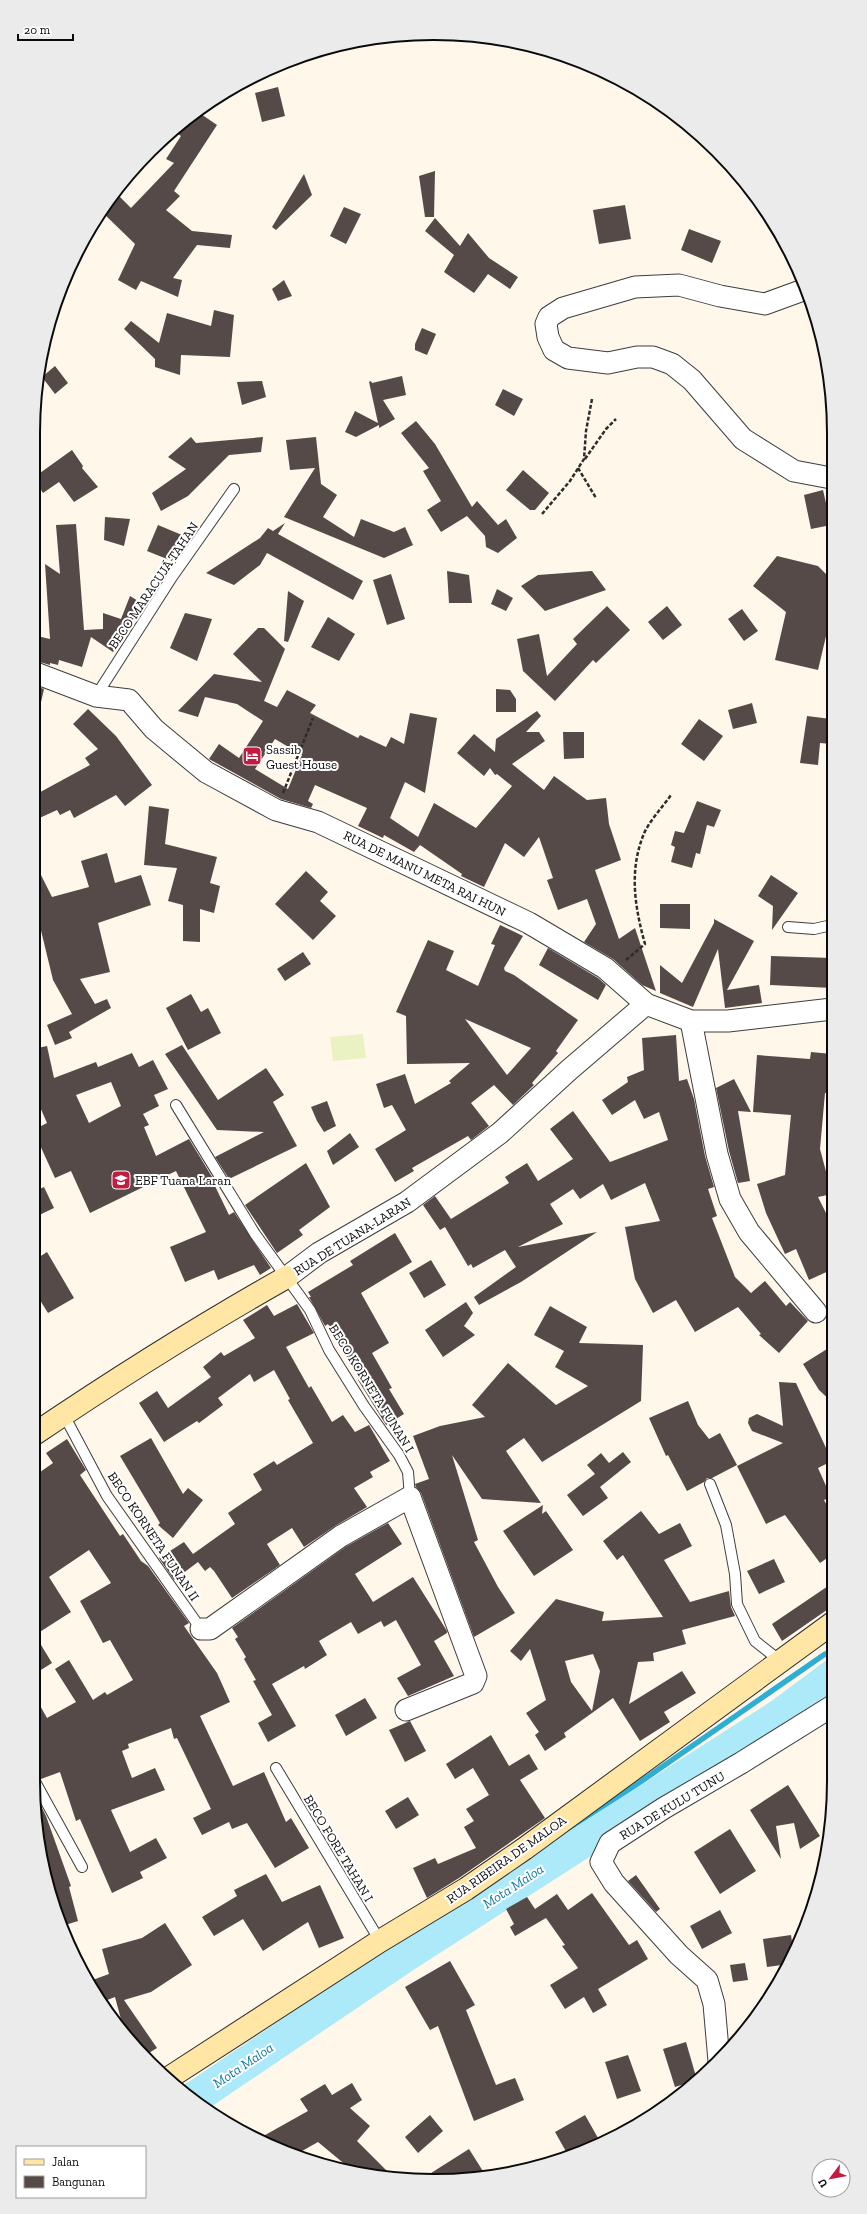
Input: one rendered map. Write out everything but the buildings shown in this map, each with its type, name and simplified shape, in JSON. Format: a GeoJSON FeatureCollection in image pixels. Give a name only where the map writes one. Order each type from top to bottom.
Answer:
{"type":"FeatureCollection","features":[{"type":"Feature","properties":{"kind":"street"},"geometry":{"type":"LineString","coordinates":[[800,291],[766,304],[720,296],[679,285],[635,287],[563,308],[549,317],[546,324],[548,337],[554,350],[568,358],[608,363],[637,357],[653,356],[672,364],[692,380],[743,439],[794,471],[827,477]]}},
{"type":"Feature","properties":{"kind":"street","name":"RUA DE MANU META RAI HUN"},"geometry":{"type":"LineString","coordinates":[[40,675],[96,696],[129,700],[154,729],[206,772],[276,810],[318,822],[529,923],[610,973],[646,1004],[691,1021],[728,1021],[827,1010]]}},
{"type":"Feature","properties":{"kind":"street","name":"RUA DE TUANA-LARAN"},"geometry":{"type":"LineString","coordinates":[[40,1430],[226,1311],[287,1277],[319,1253],[407,1202],[500,1133],[569,1070],[646,1004]]}},
{"type":"Feature","properties":{"kind":"street"},"geometry":{"type":"LineString","coordinates":[[691,1021],[717,1154],[730,1199],[749,1232],[816,1312]]}},
{"type":"Feature","properties":{"kind":"street"},"geometry":{"type":"LineString","coordinates":[[201,1629],[210,1629],[341,1536],[410,1497],[476,1676],[473,1683],[406,1710]]}},
{"type":"Feature","properties":{"kind":"street","name":"RUA RIBEIRA DE MALOA"},"geometry":{"type":"LineString","coordinates":[[173,2075],[380,1941],[466,1889],[524,1849],[779,1660],[827,1627]]}},
{"type":"Feature","properties":{"kind":"street","name":"RUA DE KULU TUNU"},"geometry":{"type":"LineString","coordinates":[[718,2052],[714,2004],[707,1980],[679,1955],[614,1883],[601,1862],[610,1843],[664,1808],[742,1763],[827,1709]]}},
{"type":"Feature","properties":{"kind":"lane","name":"BECO MARACUJÁ TAHAN"},"geometry":{"type":"LineString","coordinates":[[96,696],[172,577],[234,489]]}},
{"type":"Feature","properties":{"kind":"lane"},"geometry":{"type":"LineString","coordinates":[[788,927],[814,928],[827,926]]}},
{"type":"Feature","properties":{"kind":"lane","name":"BECO KORNETA FUNAN I"},"geometry":{"type":"LineString","coordinates":[[176,1105],[255,1234],[310,1310],[329,1350],[364,1406],[399,1455],[408,1472],[410,1497]]}},
{"type":"Feature","properties":{"kind":"lane","name":"BECO KORNETA FUNAN II"},"geometry":{"type":"LineString","coordinates":[[64,1414],[108,1496],[201,1629]]}},
{"type":"Feature","properties":{"kind":"lane"},"geometry":{"type":"LineString","coordinates":[[710,1484],[726,1525],[737,1604],[755,1641],[779,1660]]}},
{"type":"Feature","properties":{"kind":"lane","name":"BECO FORE TAHAN I"},"geometry":{"type":"LineString","coordinates":[[276,1768],[380,1941]]}},
{"type":"Feature","properties":{"kind":"lane"},"geometry":{"type":"LineString","coordinates":[[40,1791],[82,1866]]}},
{"type":"Feature","properties":{"kind":"path"},"geometry":{"type":"LineString","coordinates":[[542,514],[570,481],[584,459],[586,431],[592,399]]}},
{"type":"Feature","properties":{"kind":"path"},"geometry":{"type":"LineString","coordinates":[[578,468],[606,429],[616,419]]}},
{"type":"Feature","properties":{"kind":"path"},"geometry":{"type":"LineString","coordinates":[[578,468],[596,498]]}},
{"type":"Feature","properties":{"kind":"path"},"geometry":{"type":"LineString","coordinates":[[276,810],[312,718]]}},
{"type":"Feature","properties":{"kind":"path"},"geometry":{"type":"LineString","coordinates":[[610,973],[644,944],[634,897],[634,870],[643,835],[671,795]]}},
{"type":"Feature","properties":{"kind":"green space"},"geometry":{"type":"Polygon","coordinates":[[[363,1034],[366,1058],[333,1061],[330,1037],[363,1034]]]}},
{"type":"Feature","properties":{"kind":"waterway"},"geometry":{"type":"LineString","coordinates":[[532,1857],[827,1653]]}},
{"type":"Feature","properties":{"kind":"waterway","name":"Mota Maloa"},"geometry":{"type":"LineString","coordinates":[[198,2096],[406,1955],[779,1716],[827,1680]]}},
{"type":"Feature","properties":{"kind":"waterway"},"geometry":{"type":"LineString","coordinates":[[193,2092],[475,1896]]}},
{"type":"Feature","properties":{"kind":"place","name":"Sassib Guest House"},"geometry":{"type":"Point","coordinates":[252,756]}},
{"type":"Feature","properties":{"kind":"place","name":"EBF Tuana Laran"},"geometry":{"type":"Point","coordinates":[121,1180]}}]}
